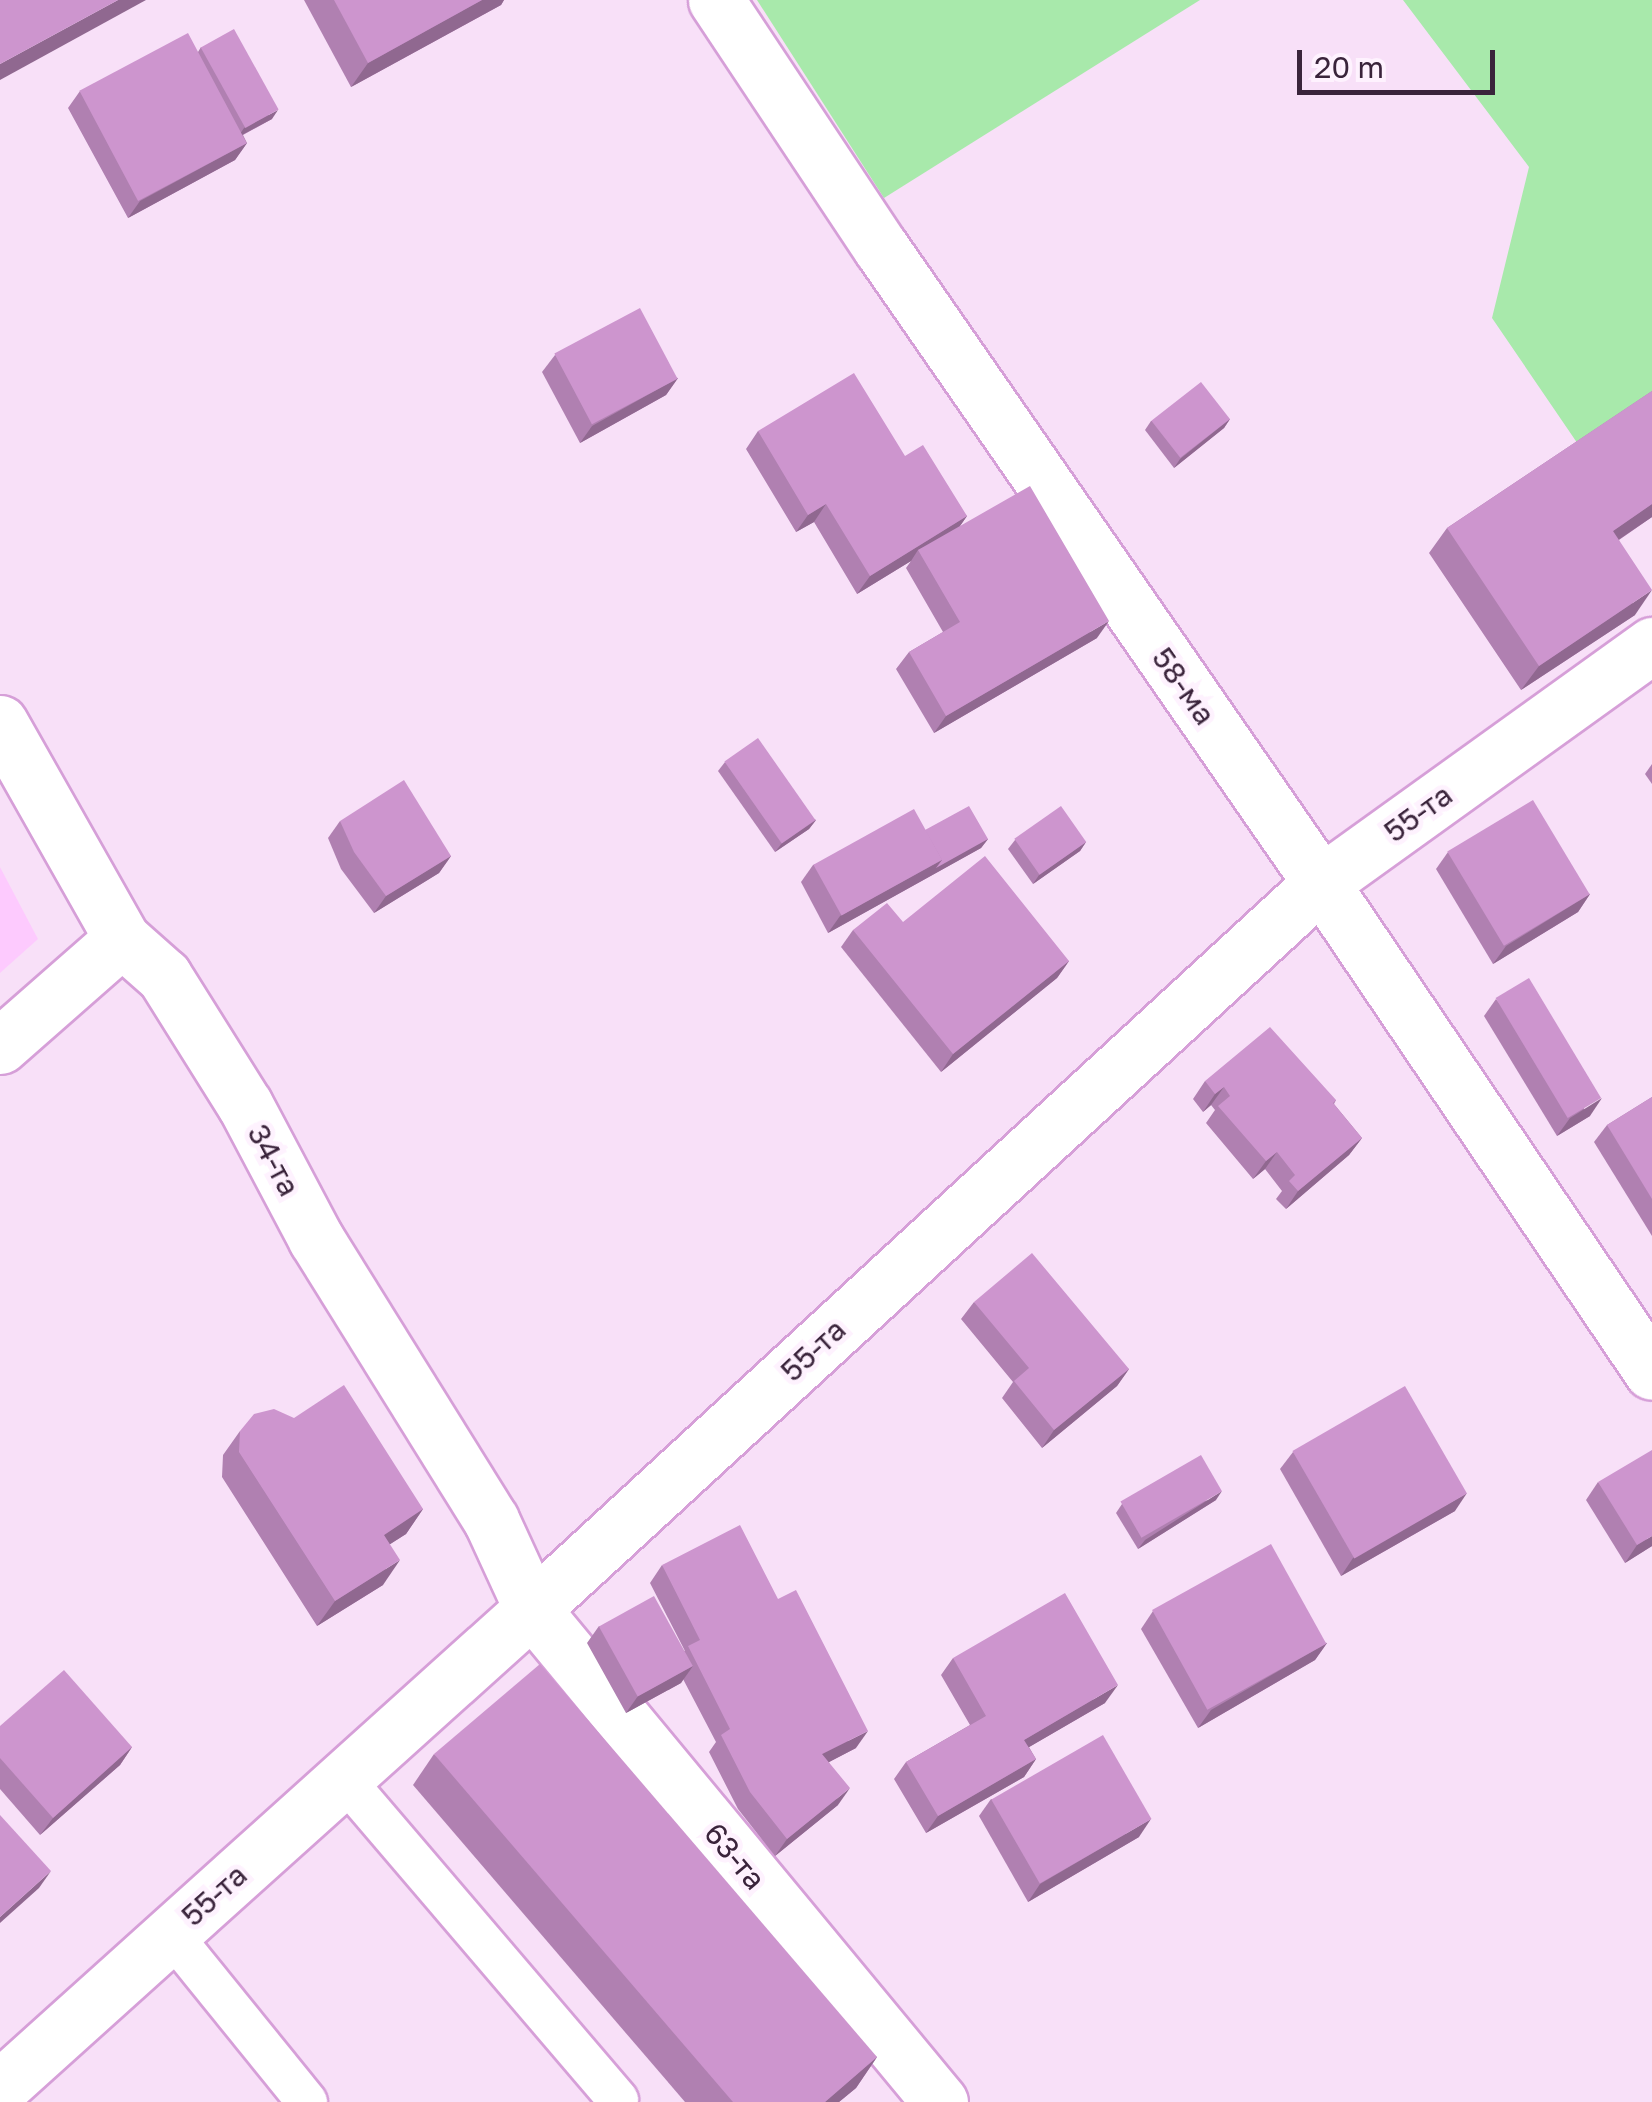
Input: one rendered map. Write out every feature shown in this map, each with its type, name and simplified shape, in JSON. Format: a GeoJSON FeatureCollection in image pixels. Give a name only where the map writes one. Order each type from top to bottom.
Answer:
{"type":"FeatureCollection","features":[{"type":"Feature","properties":{"kind":"street","name":"58-ма"},"geometry":{"type":"LineString","coordinates":[[716,0],[881,248],[1652,1372]]}},
{"type":"Feature","properties":{"kind":"street","name":"55-та"},"geometry":{"type":"LineString","coordinates":[[0,2088],[532,1610],[1320,883],[1652,645]]}},
{"type":"Feature","properties":{"kind":"street","name":"34-та"},"geometry":{"type":"LineString","coordinates":[[0,723],[122,939],[164,976],[245,1105],[316,1239],[492,1520],[532,1610]]}},
{"type":"Feature","properties":{"kind":"street"},"geometry":{"type":"LineString","coordinates":[[0,1046],[122,939]]}},
{"type":"Feature","properties":{"kind":"street","name":"63-та"},"geometry":{"type":"LineString","coordinates":[[532,1610],[940,2102]]}},
{"type":"Feature","properties":{"kind":"lane"},"geometry":{"type":"LineString","coordinates":[[344,1779],[618,2100]]}},
{"type":"Feature","properties":{"kind":"lane"},"geometry":{"type":"LineString","coordinates":[[172,1934],[307,2102]]}},
{"type":"Feature","properties":{"kind":"shaded area"},"geometry":{"type":"Polygon","coordinates":[[[0,867],[38,939],[0,973],[0,867]]]}},
{"type":"Feature","properties":{"kind":"green space"},"geometry":{"type":"Polygon","coordinates":[[[757,0],[1200,0],[884,198],[757,0]]]}},
{"type":"Feature","properties":{"kind":"green space"},"geometry":{"type":"Polygon","coordinates":[[[1403,0],[1652,0],[1652,404],[1582,450],[1492,318],[1529,167],[1403,0]]]}},
{"type":"Feature","properties":{"kind":"building"},"geometry":{"type":"Polygon","coordinates":[[[0,0],[118,0],[0,64],[0,0]]]}},
{"type":"Feature","properties":{"kind":"building"},"geometry":{"type":"Polygon","coordinates":[[[334,0],[482,0],[368,63],[334,0]]]}},
{"type":"Feature","properties":{"kind":"building"},"geometry":{"type":"Polygon","coordinates":[[[234,29],[279,109],[245,128],[201,47],[234,29]]]}},
{"type":"Feature","properties":{"kind":"building"},"geometry":{"type":"Polygon","coordinates":[[[188,33],[247,143],[138,201],[79,91],[188,33]]]}},
{"type":"Feature","properties":{"kind":"building"},"geometry":{"type":"Polygon","coordinates":[[[640,308],[678,379],[592,424],[554,354],[640,308]]]}},
{"type":"Feature","properties":{"kind":"building"},"geometry":{"type":"Polygon","coordinates":[[[854,373],[905,456],[923,445],[967,516],[870,576],[826,504],[808,515],[758,431],[854,373]]]}},
{"type":"Feature","properties":{"kind":"building"},"geometry":{"type":"Polygon","coordinates":[[[1201,382],[1230,419],[1180,458],[1151,421],[1201,382]]]}},
{"type":"Feature","properties":{"kind":"building"},"geometry":{"type":"Polygon","coordinates":[[[1652,391],[1652,504],[1613,531],[1652,590],[1539,666],[1447,528],[1652,391]]]}},
{"type":"Feature","properties":{"kind":"building"},"geometry":{"type":"Polygon","coordinates":[[[1030,486],[1109,621],[946,716],[909,652],[960,622],[918,550],[1030,486]]]}},
{"type":"Feature","properties":{"kind":"building"},"geometry":{"type":"Polygon","coordinates":[[[758,738],[815,820],[782,843],[724,762],[758,738]]]}},
{"type":"Feature","properties":{"kind":"building"},"geometry":{"type":"Polygon","coordinates":[[[404,780],[451,856],[386,896],[354,852],[340,821],[404,780]]]}},
{"type":"Feature","properties":{"kind":"building"},"geometry":{"type":"Polygon","coordinates":[[[1533,800],[1590,894],[1504,946],[1447,852],[1533,800]]]}},
{"type":"Feature","properties":{"kind":"building"},"geometry":{"type":"Polygon","coordinates":[[[969,806],[988,839],[936,868],[942,860],[925,830],[969,806]]]}},
{"type":"Feature","properties":{"kind":"building"},"geometry":{"type":"Polygon","coordinates":[[[1061,806],[1086,842],[1040,875],[1014,839],[1061,806]]]}},
{"type":"Feature","properties":{"kind":"building"},"geometry":{"type":"Polygon","coordinates":[[[914,809],[942,860],[842,915],[813,865],[914,809]]]}},
{"type":"Feature","properties":{"kind":"building"},"geometry":{"type":"Polygon","coordinates":[[[985,856],[1069,961],[953,1054],[853,930],[887,903],[903,922],[985,856]]]}},
{"type":"Feature","properties":{"kind":"building"},"geometry":{"type":"Polygon","coordinates":[[[1529,978],[1601,1098],[1568,1118],[1496,998],[1529,978]]]}},
{"type":"Feature","properties":{"kind":"building"},"geometry":{"type":"Polygon","coordinates":[[[1270,1027],[1336,1100],[1333,1103],[1362,1138],[1298,1191],[1289,1181],[1295,1175],[1277,1152],[1266,1161],[1218,1106],[1230,1096],[1224,1087],[1215,1094],[1205,1081],[1270,1027]]]}},
{"type":"Feature","properties":{"kind":"building"},"geometry":{"type":"Polygon","coordinates":[[[1652,1097],[1652,1199],[1607,1125],[1652,1097]]]}},
{"type":"Feature","properties":{"kind":"building"},"geometry":{"type":"Polygon","coordinates":[[[1032,1253],[1129,1369],[1054,1430],[1014,1381],[1029,1368],[974,1302],[1032,1253]]]}},
{"type":"Feature","properties":{"kind":"building"},"geometry":{"type":"Polygon","coordinates":[[[344,1385],[423,1509],[384,1535],[400,1560],[335,1601],[239,1452],[240,1431],[254,1414],[274,1409],[294,1418],[344,1385]]]}},
{"type":"Feature","properties":{"kind":"building"},"geometry":{"type":"Polygon","coordinates":[[[1405,1386],[1467,1493],[1354,1558],[1292,1451],[1405,1386]]]}},
{"type":"Feature","properties":{"kind":"building"},"geometry":{"type":"Polygon","coordinates":[[[1652,1450],[1652,1536],[1637,1545],[1598,1482],[1652,1450]]]}},
{"type":"Feature","properties":{"kind":"building"},"geometry":{"type":"Polygon","coordinates":[[[1201,1455],[1222,1491],[1141,1538],[1120,1502],[1201,1455]]]}},
{"type":"Feature","properties":{"kind":"building"},"geometry":{"type":"Polygon","coordinates":[[[740,1525],[778,1599],[796,1590],[868,1731],[822,1754],[850,1788],[787,1839],[750,1792],[721,1735],[730,1729],[688,1646],[700,1640],[662,1565],[740,1525]]]}},
{"type":"Feature","properties":{"kind":"building"},"geometry":{"type":"Polygon","coordinates":[[[1271,1544],[1326,1644],[1207,1710],[1152,1610],[1271,1544]]]}},
{"type":"Feature","properties":{"kind":"building"},"geometry":{"type":"Polygon","coordinates":[[[1065,1593],[1118,1685],[1024,1740],[1036,1759],[938,1816],[906,1762],[986,1716],[953,1658],[1065,1593]]]}},
{"type":"Feature","properties":{"kind":"building"},"geometry":{"type":"Polygon","coordinates":[[[654,1596],[693,1666],[638,1697],[599,1627],[654,1596]]]}},
{"type":"Feature","properties":{"kind":"building"},"geometry":{"type":"Polygon","coordinates":[[[540,1664],[877,2057],[825,2102],[733,2102],[434,1754],[540,1664]]]}},
{"type":"Feature","properties":{"kind":"building"},"geometry":{"type":"Polygon","coordinates":[[[64,1670],[132,1747],[53,1818],[0,1758],[0,1726],[64,1670]]]}},
{"type":"Feature","properties":{"kind":"building"},"geometry":{"type":"Polygon","coordinates":[[[1103,1735],[1152,1819],[1040,1884],[991,1800],[1103,1735]]]}},
{"type":"Feature","properties":{"kind":"building"},"geometry":{"type":"Polygon","coordinates":[[[0,1815],[51,1871],[0,1917],[0,1815]]]}}]}
